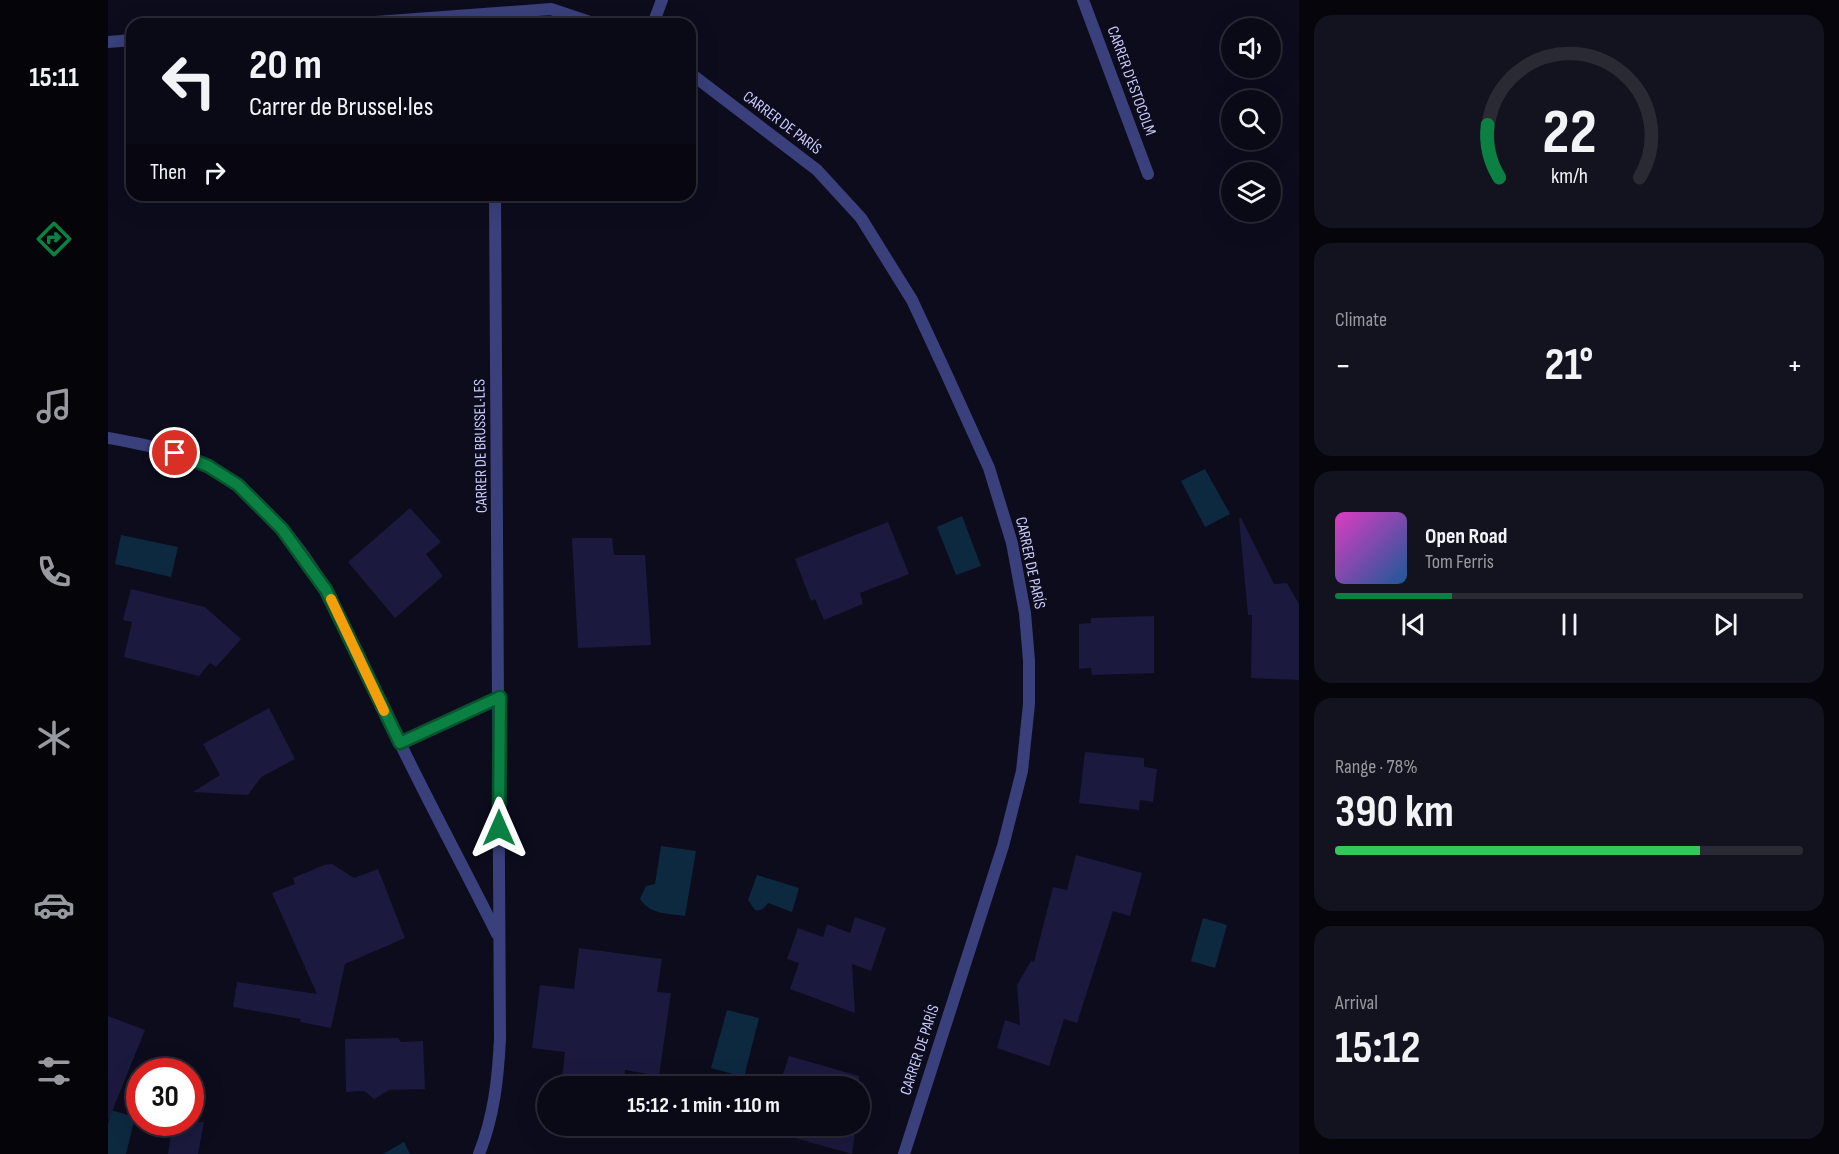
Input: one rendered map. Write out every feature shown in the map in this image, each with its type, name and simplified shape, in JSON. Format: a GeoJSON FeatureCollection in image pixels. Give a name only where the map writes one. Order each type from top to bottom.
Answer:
{"type":"FeatureCollection","features":[{"type":"Feature","properties":{"kind":"street"},"geometry":{"type":"LineString","coordinates":[[655,18],[662,0]]}},
{"type":"Feature","properties":{"kind":"street","name":"CARRER D'ESTOCOLM"},"geometry":{"type":"LineString","coordinates":[[1083,0],[1148,174]]}},
{"type":"Feature","properties":{"kind":"street"},"geometry":{"type":"LineString","coordinates":[[499,18],[550,9],[578,18]]}},
{"type":"Feature","properties":{"kind":"street"},"geometry":{"type":"LineString","coordinates":[[108,42],[126,40]]}},
{"type":"Feature","properties":{"kind":"street","name":"CARRER DE PARÍS"},"geometry":{"type":"LineString","coordinates":[[696,78],[816,170],[861,218],[912,300],[946,373],[988,468],[1012,543],[1025,613],[1029,661],[1029,704],[1022,771],[1003,846],[904,1154]]}},
{"type":"Feature","properties":{"kind":"street","name":"CARRER DE BRUSSEL·LES"},"geometry":{"type":"LineString","coordinates":[[479,1154],[487,1134],[494,1104],[499,1072],[500,1039],[500,697],[495,201]]}},
{"type":"Feature","properties":{"kind":"street","name":"CARRER DE BRUSSEL·LES"},"geometry":{"type":"LineString","coordinates":[[108,438],[175,453],[208,466],[238,485],[282,529],[326,590],[400,743],[499,937]]}},
{"type":"Feature","properties":{"kind":"street"},"geometry":{"type":"LineString","coordinates":[[400,743],[500,697]]}},
{"type":"Feature","properties":{"kind":"water"},"geometry":{"type":"Polygon","coordinates":[[[1205,469],[1230,514],[1205,527],[1181,481],[1205,469]]]}},
{"type":"Feature","properties":{"kind":"water"},"geometry":{"type":"Polygon","coordinates":[[[962,516],[981,566],[956,575],[937,527],[962,516]]]}},
{"type":"Feature","properties":{"kind":"water"},"geometry":{"type":"Polygon","coordinates":[[[121,535],[178,547],[171,577],[115,564],[121,535]]]}},
{"type":"Feature","properties":{"kind":"water"},"geometry":{"type":"Polygon","coordinates":[[[661,846],[696,851],[685,916],[654,911],[640,899],[646,886],[655,884],[661,846]]]}},
{"type":"Feature","properties":{"kind":"water"},"geometry":{"type":"Polygon","coordinates":[[[757,875],[799,888],[792,912],[768,903],[763,909],[755,910],[748,900],[757,875]]]}},
{"type":"Feature","properties":{"kind":"water"},"geometry":{"type":"Polygon","coordinates":[[[1203,918],[1227,925],[1215,968],[1191,961],[1203,918]]]}},
{"type":"Feature","properties":{"kind":"water"},"geometry":{"type":"Polygon","coordinates":[[[727,1010],[759,1018],[744,1076],[711,1068],[727,1010]]]}},
{"type":"Feature","properties":{"kind":"water"},"geometry":{"type":"Polygon","coordinates":[[[111,1110],[126,1114],[126,1136],[130,1136],[126,1154],[108,1154],[108,1124],[111,1110]]]}},
{"type":"Feature","properties":{"kind":"water"},"geometry":{"type":"Polygon","coordinates":[[[404,1142],[410,1154],[383,1154],[404,1142]]]}},
{"type":"Feature","properties":{"kind":"building"},"geometry":{"type":"Polygon","coordinates":[[[410,508],[441,542],[426,554],[443,576],[395,618],[348,562],[410,508]]]}},
{"type":"Feature","properties":{"kind":"building"},"geometry":{"type":"Polygon","coordinates":[[[1239,518],[1274,584],[1287,583],[1299,604],[1299,680],[1251,678],[1252,615],[1248,615],[1239,518]]]}},
{"type":"Feature","properties":{"kind":"building"},"geometry":{"type":"Polygon","coordinates":[[[888,522],[909,574],[860,593],[863,604],[824,620],[815,599],[811,601],[795,559],[888,522]]]}},
{"type":"Feature","properties":{"kind":"building"},"geometry":{"type":"Polygon","coordinates":[[[572,538],[612,538],[614,555],[645,555],[651,645],[578,648],[572,538]]]}},
{"type":"Feature","properties":{"kind":"building"},"geometry":{"type":"Polygon","coordinates":[[[131,589],[205,607],[241,639],[216,667],[210,663],[199,676],[124,657],[132,622],[123,620],[131,589]]]}},
{"type":"Feature","properties":{"kind":"building"},"geometry":{"type":"Polygon","coordinates":[[[1154,616],[1154,673],[1092,675],[1091,668],[1079,669],[1079,624],[1091,623],[1091,618],[1154,616]]]}},
{"type":"Feature","properties":{"kind":"building"},"geometry":{"type":"Polygon","coordinates":[[[269,708],[295,759],[261,777],[248,795],[193,792],[220,775],[203,744],[269,708]]]}},
{"type":"Feature","properties":{"kind":"building"},"geometry":{"type":"Polygon","coordinates":[[[1085,752],[1144,758],[1144,767],[1157,769],[1153,802],[1140,800],[1139,810],[1079,803],[1085,752]]]}},
{"type":"Feature","properties":{"kind":"building"},"geometry":{"type":"Polygon","coordinates":[[[1076,855],[1142,873],[1130,916],[1113,911],[1077,1023],[1064,1019],[1049,1066],[997,1048],[1005,1020],[1020,1025],[1017,985],[1031,961],[1034,962],[1053,887],[1067,890],[1076,855]]]}},
{"type":"Feature","properties":{"kind":"building"},"geometry":{"type":"Polygon","coordinates":[[[332,864],[354,878],[378,869],[405,938],[345,964],[331,1028],[300,1022],[301,1019],[233,1007],[237,982],[317,994],[272,893],[295,884],[293,878],[332,864]]]}},
{"type":"Feature","properties":{"kind":"building"},"geometry":{"type":"Polygon","coordinates":[[[855,917],[886,928],[871,971],[852,964],[855,1013],[790,989],[799,963],[787,959],[798,928],[823,937],[827,924],[850,933],[855,917]]]}},
{"type":"Feature","properties":{"kind":"building"},"geometry":{"type":"Polygon","coordinates":[[[579,948],[662,959],[657,992],[671,993],[659,1076],[625,1070],[624,1076],[562,1076],[565,1052],[532,1048],[540,985],[574,989],[579,948]]]}},
{"type":"Feature","properties":{"kind":"building"},"geometry":{"type":"Polygon","coordinates":[[[108,1016],[145,1030],[134,1058],[126,1058],[126,1077],[108,1119],[108,1016]]]}},
{"type":"Feature","properties":{"kind":"building"},"geometry":{"type":"Polygon","coordinates":[[[398,1038],[401,1042],[423,1041],[425,1089],[389,1090],[374,1099],[364,1091],[346,1092],[345,1039],[398,1038]]]}},
{"type":"Feature","properties":{"kind":"building"},"geometry":{"type":"Polygon","coordinates":[[[789,1056],[859,1076],[782,1076],[789,1056]]]}},
{"type":"Feature","properties":{"kind":"building"},"geometry":{"type":"Polygon","coordinates":[[[171,1136],[201,1136],[198,1154],[168,1154],[171,1136]]]}},
{"type":"Feature","properties":{"kind":"building"},"geometry":{"type":"Polygon","coordinates":[[[788,1136],[854,1136],[852,1154],[788,1136]]]}},
{"type":"Feature","properties":{"kind":"slow traffic"},"geometry":{"type":"LineString","coordinates":[[331,599],[384,711]]}},
{"type":"Feature","properties":{"kind":"route"},"geometry":{"type":"LineString","coordinates":[[175,453],[208,466],[238,485],[282,529],[326,590],[400,743],[500,697],[499,828]]}}]}
